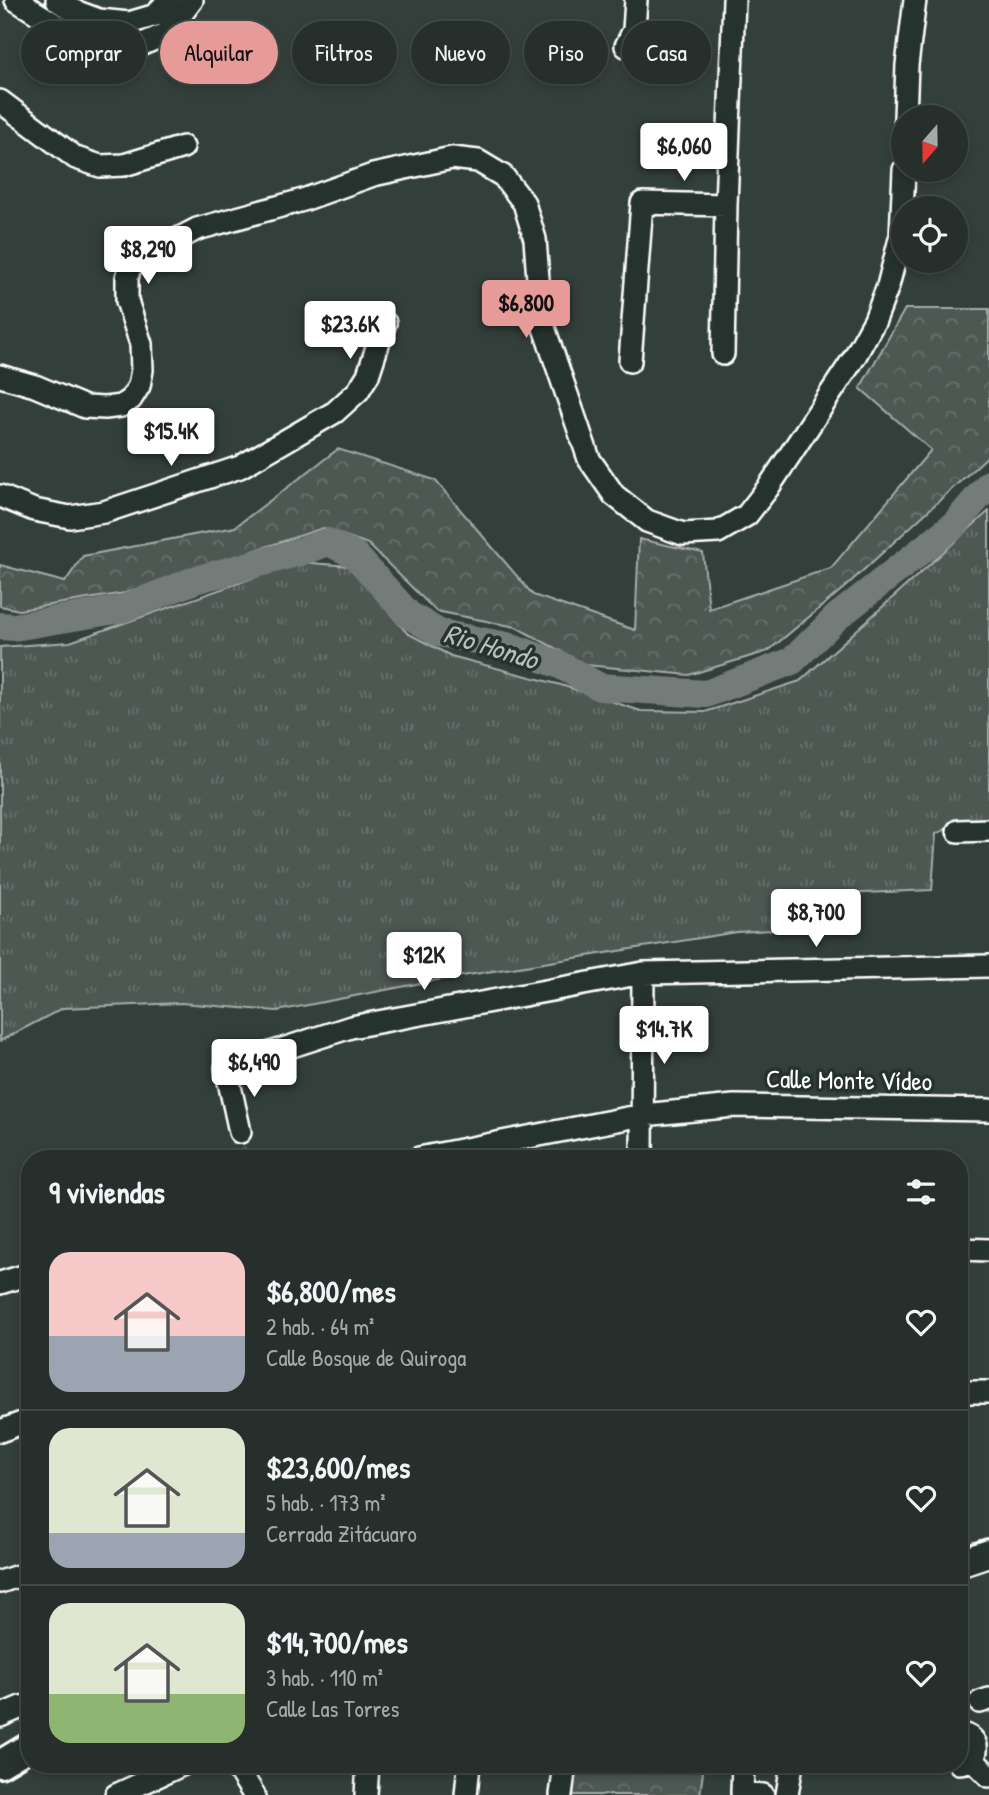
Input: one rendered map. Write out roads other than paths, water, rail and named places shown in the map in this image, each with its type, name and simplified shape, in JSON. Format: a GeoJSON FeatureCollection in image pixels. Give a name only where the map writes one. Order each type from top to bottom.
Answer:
{"type":"FeatureCollection","features":[{"type":"Feature","properties":{"kind":"main road"},"geometry":{"type":"LineString","coordinates":[[968,1560],[989,1553]]}},
{"type":"Feature","properties":{"kind":"main road"},"geometry":{"type":"LineString","coordinates":[[0,1764],[21,1751]]}},
{"type":"Feature","properties":{"kind":"street"},"geometry":{"type":"LineString","coordinates":[[16,0],[64,30],[99,45],[138,46],[166,34],[192,0]]}},
{"type":"Feature","properties":{"kind":"street"},"geometry":{"type":"LineString","coordinates":[[57,0],[72,10],[99,20],[130,23],[162,7]]}},
{"type":"Feature","properties":{"kind":"street"},"geometry":{"type":"LineString","coordinates":[[635,21],[636,0]]}},
{"type":"Feature","properties":{"kind":"street"},"geometry":{"type":"LineString","coordinates":[[723,354],[734,0]]}},
{"type":"Feature","properties":{"kind":"street"},"geometry":{"type":"LineString","coordinates":[[905,105],[915,0]]}},
{"type":"Feature","properties":{"kind":"street"},"geometry":{"type":"LineString","coordinates":[[0,101],[76,158],[100,166],[124,165],[183,147]]}},
{"type":"Feature","properties":{"kind":"street"},"geometry":{"type":"LineString","coordinates":[[0,376],[35,386],[85,407],[121,406],[131,399],[139,386],[142,370],[141,344],[127,300],[130,267],[141,258],[197,229],[303,200],[373,176],[452,158],[478,161],[503,176],[524,203],[535,239],[541,319],[589,459],[614,495],[647,521],[683,534],[718,532],[747,515],[768,488],[854,358],[875,320],[888,286],[901,235],[903,182]]}},
{"type":"Feature","properties":{"kind":"street"},"geometry":{"type":"LineString","coordinates":[[630,361],[642,204],[726,205]]}},
{"type":"Feature","properties":{"kind":"street"},"geometry":{"type":"LineString","coordinates":[[0,496],[34,510],[70,517],[104,512],[240,467],[335,412],[358,391],[368,374],[385,323]]}},
{"type":"Feature","properties":{"kind":"street"},"geometry":{"type":"LineString","coordinates":[[958,831],[989,830]]}},
{"type":"Feature","properties":{"kind":"street"},"geometry":{"type":"LineString","coordinates":[[240,1132],[227,1067],[351,1027],[643,973],[989,967]]}},
{"type":"Feature","properties":{"kind":"street"},"geometry":{"type":"LineString","coordinates":[[642,1150],[643,973]]}},
{"type":"Feature","properties":{"kind":"street","name":"Calle Monte Vídeo"},"geometry":{"type":"LineString","coordinates":[[461,1150],[643,1115],[734,1106],[989,1110]]}},
{"type":"Feature","properties":{"kind":"street"},"geometry":{"type":"LineString","coordinates":[[968,1249],[989,1250]]}},
{"type":"Feature","properties":{"kind":"street"},"geometry":{"type":"LineString","coordinates":[[0,1283],[21,1277]]}},
{"type":"Feature","properties":{"kind":"street"},"geometry":{"type":"LineString","coordinates":[[968,1392],[989,1392]]}},
{"type":"Feature","properties":{"kind":"street"},"geometry":{"type":"LineString","coordinates":[[0,1431],[21,1423]]}},
{"type":"Feature","properties":{"kind":"street"},"geometry":{"type":"LineString","coordinates":[[0,1582],[21,1575]]}},
{"type":"Feature","properties":{"kind":"street"},"geometry":{"type":"LineString","coordinates":[[0,1716],[21,1707]]}},
{"type":"Feature","properties":{"kind":"street"},"geometry":{"type":"LineString","coordinates":[[968,1735],[976,1748],[968,1757]]}},
{"type":"Feature","properties":{"kind":"street"},"geometry":{"type":"LineString","coordinates":[[968,1763],[989,1776]]}},
{"type":"Feature","properties":{"kind":"street"},"geometry":{"type":"LineString","coordinates":[[126,1793],[166,1773]]}},
{"type":"Feature","properties":{"kind":"street"},"geometry":{"type":"LineString","coordinates":[[241,1773],[254,1795]]}},
{"type":"Feature","properties":{"kind":"street"},"geometry":{"type":"LineString","coordinates":[[366,1795],[367,1773]]}},
{"type":"Feature","properties":{"kind":"street"},"geometry":{"type":"LineString","coordinates":[[466,1795],[468,1773]]}},
{"type":"Feature","properties":{"kind":"street"},"geometry":{"type":"LineString","coordinates":[[561,1795],[564,1773]]}},
{"type":"Feature","properties":{"kind":"street"},"geometry":{"type":"LineString","coordinates":[[743,1773],[742,1793],[763,1795]]}},
{"type":"Feature","properties":{"kind":"street"},"geometry":{"type":"LineString","coordinates":[[775,1795],[778,1773]]}},
{"type":"Feature","properties":{"kind":"street"},"geometry":{"type":"LineString","coordinates":[[787,1795],[791,1773]]}},
{"type":"Feature","properties":{"kind":"waterway","name":"Rio Hondo"},"geometry":{"type":"LineString","coordinates":[[0,626],[14,627],[122,609],[195,580],[328,542],[355,555],[409,615],[439,633],[512,647],[560,665],[600,687],[706,694],[792,661],[837,617],[955,524],[989,484]]}}]}
